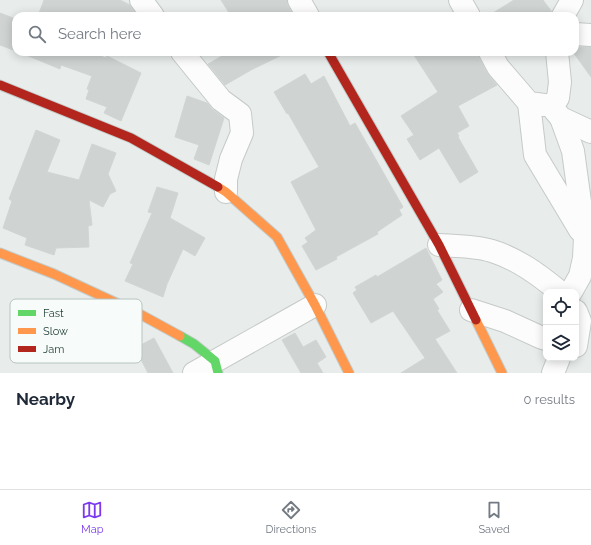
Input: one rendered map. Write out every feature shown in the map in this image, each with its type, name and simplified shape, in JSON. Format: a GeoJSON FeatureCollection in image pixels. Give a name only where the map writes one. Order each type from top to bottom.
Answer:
{"type":"FeatureCollection","features":[{"type":"Feature","properties":{"kind":"street"},"geometry":{"type":"LineString","coordinates":[[141,0],[150,12]]}},
{"type":"Feature","properties":{"kind":"street"},"geometry":{"type":"LineString","coordinates":[[299,0],[306,12]]}},
{"type":"Feature","properties":{"kind":"street"},"geometry":{"type":"LineString","coordinates":[[460,0],[467,12]]}},
{"type":"Feature","properties":{"kind":"street"},"geometry":{"type":"LineString","coordinates":[[565,12],[572,0]]}},
{"type":"Feature","properties":{"kind":"street"},"geometry":{"type":"LineString","coordinates":[[579,34],[591,35]]}},
{"type":"Feature","properties":{"kind":"street"},"geometry":{"type":"LineString","coordinates":[[185,56],[221,100],[240,114],[242,133],[231,159],[226,179],[226,192]]}},
{"type":"Feature","properties":{"kind":"street"},"geometry":{"type":"LineString","coordinates":[[330,56],[439,245],[502,373]]}},
{"type":"Feature","properties":{"kind":"street"},"geometry":{"type":"LineString","coordinates":[[492,56],[498,67],[529,103],[556,112],[591,132]]}},
{"type":"Feature","properties":{"kind":"street"},"geometry":{"type":"LineString","coordinates":[[557,56],[560,82],[556,112],[572,151],[588,242],[580,276],[573,289]]}},
{"type":"Feature","properties":{"kind":"street"},"geometry":{"type":"LineString","coordinates":[[0,85],[131,138],[226,192],[277,237],[315,305],[349,373]]}},
{"type":"Feature","properties":{"kind":"street"},"geometry":{"type":"LineString","coordinates":[[529,103],[535,155],[588,242]]}},
{"type":"Feature","properties":{"kind":"street"},"geometry":{"type":"LineString","coordinates":[[439,245],[490,250],[519,262],[556,289]]}},
{"type":"Feature","properties":{"kind":"street"},"geometry":{"type":"LineString","coordinates":[[0,253],[54,274],[108,299]]}},
{"type":"Feature","properties":{"kind":"street"},"geometry":{"type":"LineString","coordinates":[[194,373],[217,367],[315,305]]}},
{"type":"Feature","properties":{"kind":"street"},"geometry":{"type":"LineString","coordinates":[[471,310],[505,321],[543,338]]}},
{"type":"Feature","properties":{"kind":"street"},"geometry":{"type":"LineString","coordinates":[[142,315],[194,344],[217,367]]}},
{"type":"Feature","properties":{"kind":"street"},"geometry":{"type":"LineString","coordinates":[[579,347],[591,353]]}},
{"type":"Feature","properties":{"kind":"street"},"geometry":{"type":"LineString","coordinates":[[554,373],[558,361]]}},
{"type":"Feature","properties":{"kind":"building"},"geometry":{"type":"Polygon","coordinates":[[[44,0],[120,0],[130,5],[134,12],[40,12],[44,0]]]}},
{"type":"Feature","properties":{"kind":"building"},"geometry":{"type":"Polygon","coordinates":[[[221,0],[287,0],[288,6],[292,12],[228,12],[221,0]]]}},
{"type":"Feature","properties":{"kind":"building"},"geometry":{"type":"Polygon","coordinates":[[[514,0],[543,0],[552,12],[494,12],[514,0]]]}},
{"type":"Feature","properties":{"kind":"building"},"geometry":{"type":"Polygon","coordinates":[[[0,13],[12,18],[12,50],[0,45],[0,13]]]}},
{"type":"Feature","properties":{"kind":"building"},"geometry":{"type":"Polygon","coordinates":[[[579,47],[591,47],[591,77],[576,56],[579,56],[579,47]]]}},
{"type":"Feature","properties":{"kind":"building"},"geometry":{"type":"Polygon","coordinates":[[[29,56],[100,56],[106,58],[107,56],[141,73],[121,121],[104,113],[107,107],[86,99],[89,90],[87,89],[92,76],[61,65],[60,69],[29,56]]]}},
{"type":"Feature","properties":{"kind":"building"},"geometry":{"type":"Polygon","coordinates":[[[222,56],[280,56],[225,85],[208,64],[222,56]]]}},
{"type":"Feature","properties":{"kind":"building"},"geometry":{"type":"Polygon","coordinates":[[[415,56],[479,56],[487,73],[497,85],[458,106],[469,126],[457,133],[459,136],[458,137],[478,172],[460,183],[439,148],[420,160],[407,139],[414,135],[401,116],[438,92],[415,56]]]}},
{"type":"Feature","properties":{"kind":"building"},"geometry":{"type":"Polygon","coordinates":[[[305,74],[311,84],[324,76],[350,126],[355,123],[403,207],[399,210],[402,215],[377,232],[378,234],[316,270],[302,246],[308,242],[305,238],[316,230],[291,182],[319,167],[288,113],[287,114],[274,92],[305,74]]]}},
{"type":"Feature","properties":{"kind":"building"},"geometry":{"type":"Polygon","coordinates":[[[187,96],[207,103],[213,110],[224,118],[209,165],[194,159],[199,145],[175,137],[187,96]]]}},
{"type":"Feature","properties":{"kind":"building"},"geometry":{"type":"Polygon","coordinates":[[[36,130],[60,140],[47,172],[79,180],[92,144],[116,153],[108,174],[116,191],[110,194],[103,207],[89,200],[92,225],[88,226],[89,247],[56,248],[54,255],[25,245],[27,238],[3,228],[12,201],[9,199],[36,130]]]}},
{"type":"Feature","properties":{"kind":"building"},"geometry":{"type":"Polygon","coordinates":[[[157,187],[178,193],[170,218],[205,238],[195,256],[183,249],[167,284],[163,297],[125,281],[133,264],[130,263],[152,213],[148,212],[157,187]]]}},
{"type":"Feature","properties":{"kind":"building"},"geometry":{"type":"Polygon","coordinates":[[[426,248],[442,280],[436,284],[443,292],[433,299],[439,309],[437,310],[450,331],[435,339],[457,373],[401,373],[425,358],[393,311],[371,323],[353,293],[357,290],[355,287],[376,275],[377,277],[426,248]]]}},
{"type":"Feature","properties":{"kind":"building"},"geometry":{"type":"Polygon","coordinates":[[[295,333],[303,347],[316,340],[326,357],[317,363],[323,373],[301,373],[282,340],[295,333]]]}},
{"type":"Feature","properties":{"kind":"building"},"geometry":{"type":"Polygon","coordinates":[[[154,338],[173,373],[148,373],[142,361],[142,344],[154,338]]]}},
{"type":"Feature","properties":{"kind":"traffic: fast"},"geometry":{"type":"LineString","coordinates":[[180,336],[194,344],[215,361],[218,373]]}},
{"type":"Feature","properties":{"kind":"traffic: slow"},"geometry":{"type":"LineString","coordinates":[[218,187],[226,192],[277,237],[315,305],[349,373]]}},
{"type":"Feature","properties":{"kind":"traffic: slow"},"geometry":{"type":"LineString","coordinates":[[0,253],[54,274],[108,299]]}},
{"type":"Feature","properties":{"kind":"traffic: slow"},"geometry":{"type":"LineString","coordinates":[[142,315],[180,336]]}},
{"type":"Feature","properties":{"kind":"traffic: slow"},"geometry":{"type":"LineString","coordinates":[[476,320],[502,373]]}},
{"type":"Feature","properties":{"kind":"traffic: jam"},"geometry":{"type":"LineString","coordinates":[[330,56],[439,245],[476,320]]}},
{"type":"Feature","properties":{"kind":"traffic: jam"},"geometry":{"type":"LineString","coordinates":[[0,85],[131,138],[218,187]]}}]}
